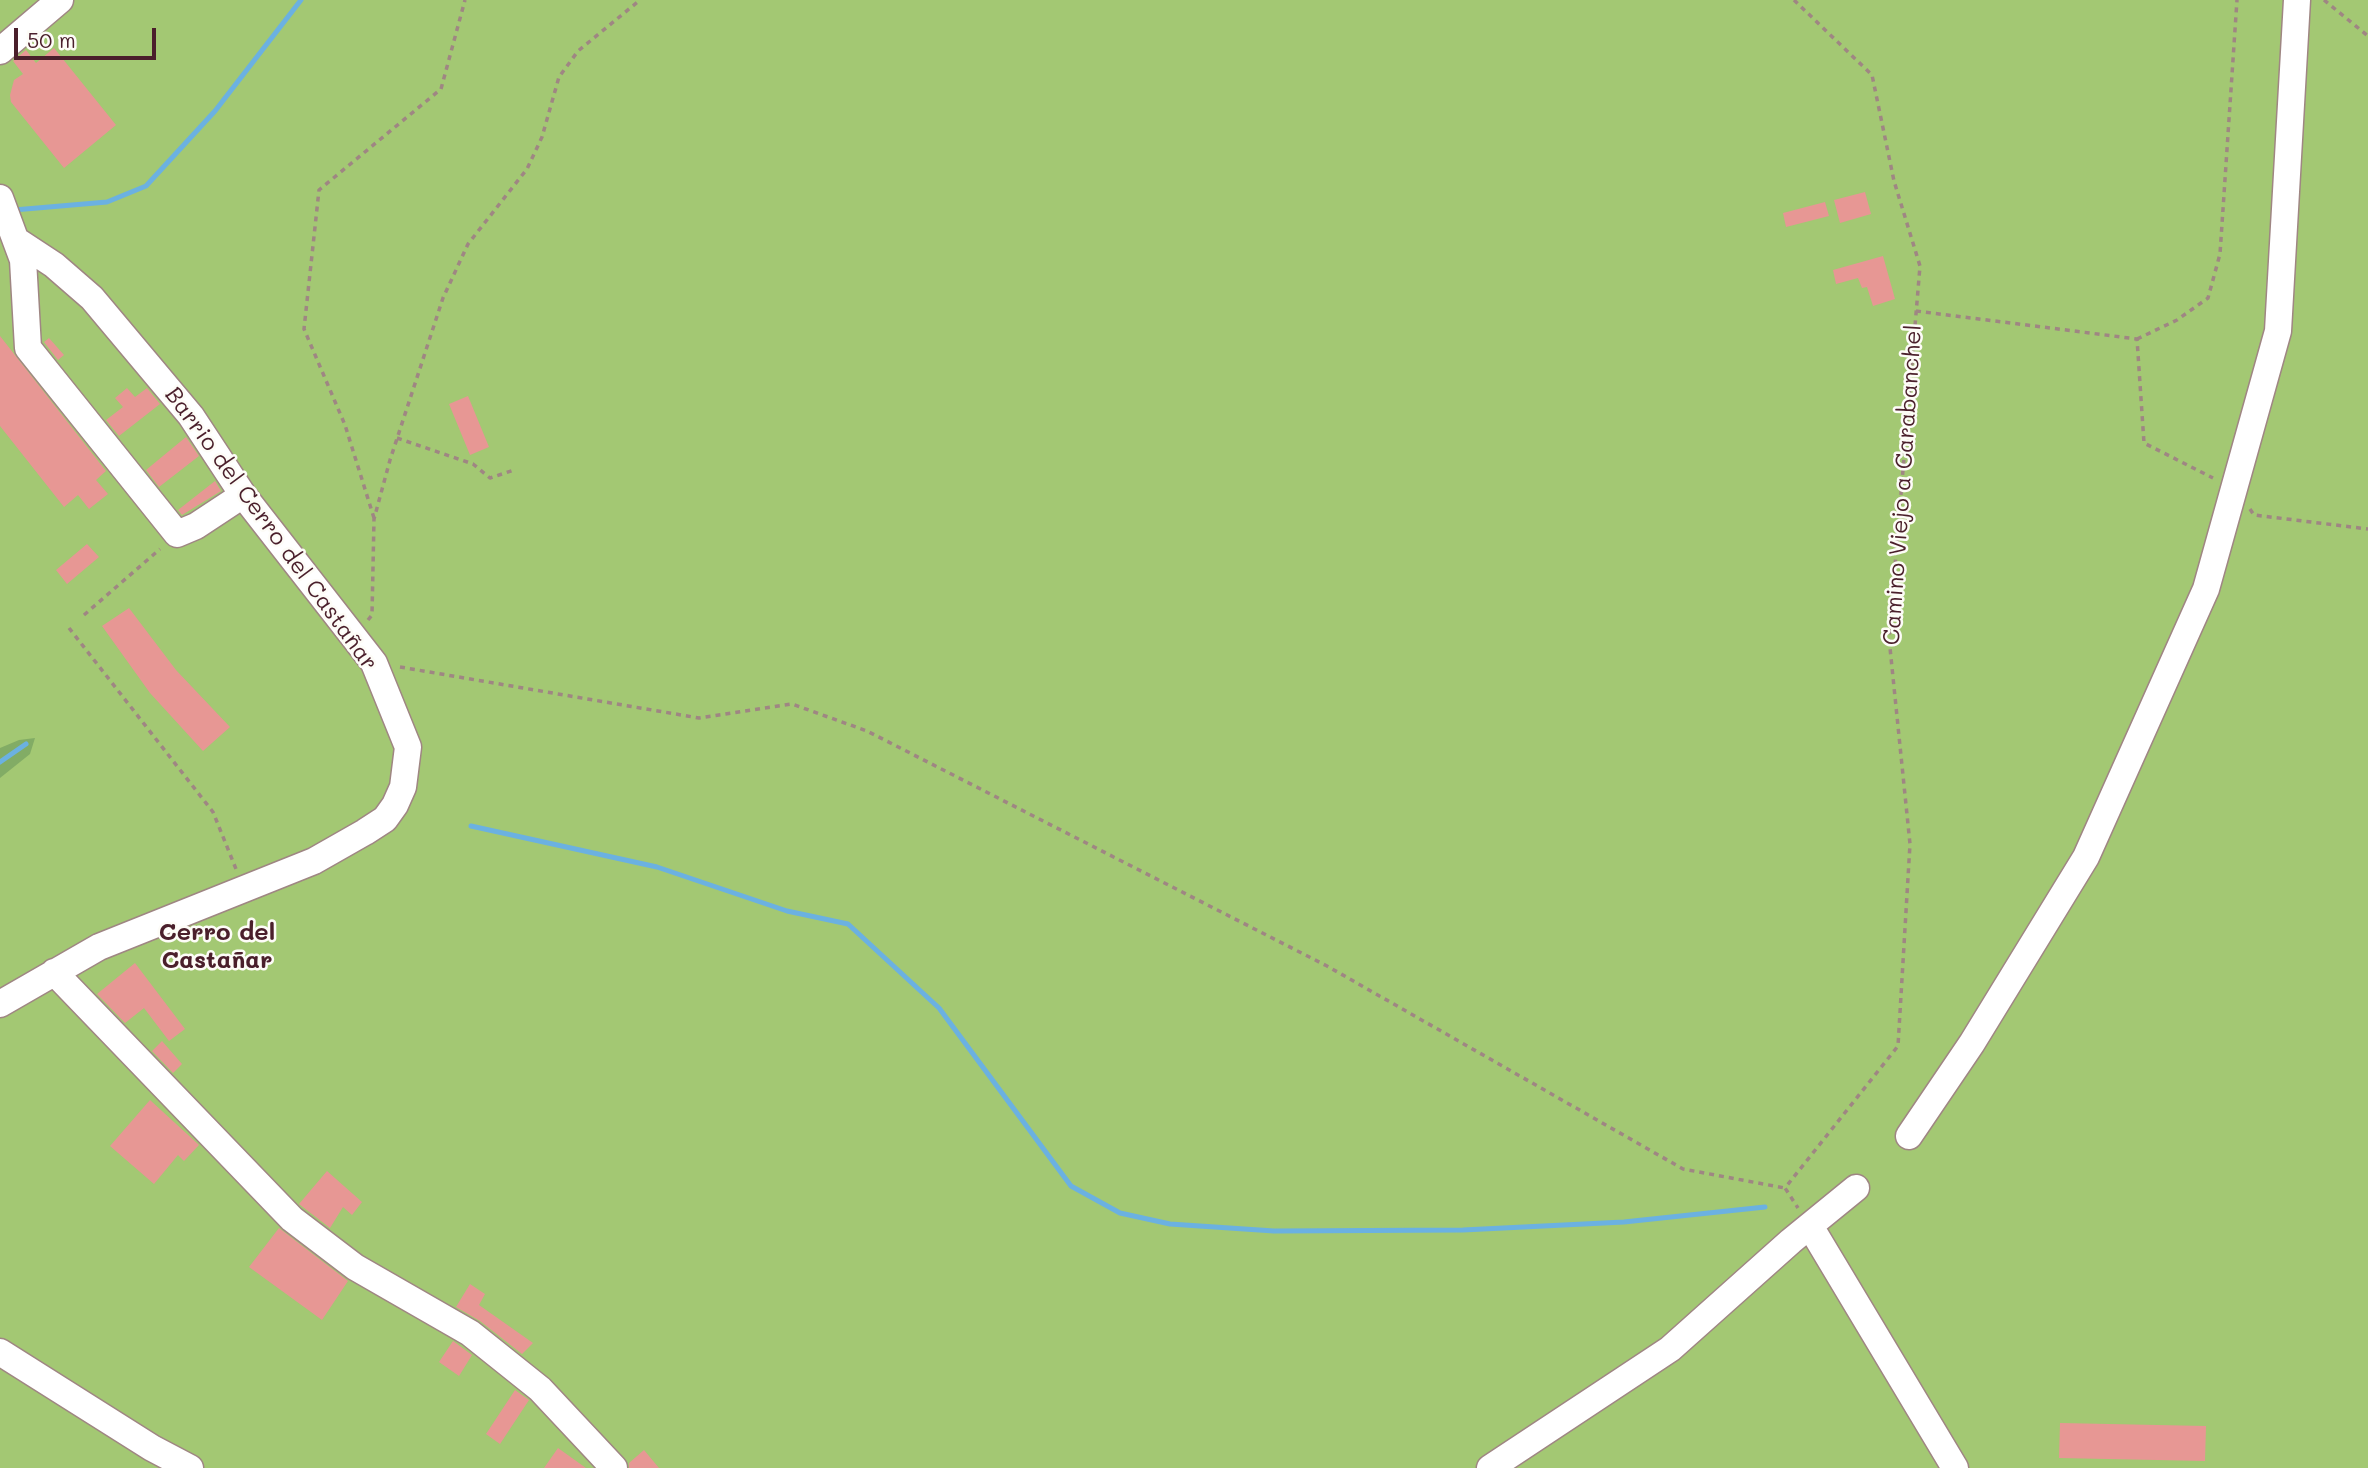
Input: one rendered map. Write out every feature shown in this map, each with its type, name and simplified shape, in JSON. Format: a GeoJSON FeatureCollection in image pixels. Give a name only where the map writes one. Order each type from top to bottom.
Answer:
{"type":"FeatureCollection","features":[{"type":"Feature","properties":{"kind":"street"},"geometry":{"type":"LineString","coordinates":[[0,51],[60,0]]}},
{"type":"Feature","properties":{"kind":"street"},"geometry":{"type":"LineString","coordinates":[[1909,1136],[1972,1043],[2086,858],[2206,589],[2278,331],[2297,0]]}},
{"type":"Feature","properties":{"kind":"street"},"geometry":{"type":"LineString","coordinates":[[0,198],[23,260],[28,348],[177,534],[196,526],[243,495]]}},
{"type":"Feature","properties":{"kind":"street","name":"Barrio del Cerro del Castañar"},"geometry":{"type":"LineString","coordinates":[[0,1004],[99,947],[314,861],[385,819],[403,787],[408,747],[374,663],[243,495],[191,416],[92,298],[54,265],[15,237]]}},
{"type":"Feature","properties":{"kind":"street"},"geometry":{"type":"LineString","coordinates":[[54,972],[292,1219],[355,1268],[470,1333],[540,1389],[614,1468]]}},
{"type":"Feature","properties":{"kind":"street"},"geometry":{"type":"LineString","coordinates":[[1490,1468],[1670,1349],[1856,1188]]}},
{"type":"Feature","properties":{"kind":"street"},"geometry":{"type":"LineString","coordinates":[[1810,1226],[1955,1468]]}},
{"type":"Feature","properties":{"kind":"street"},"geometry":{"type":"LineString","coordinates":[[0,1352],[152,1448],[190,1468]]}},
{"type":"Feature","properties":{"kind":"path"},"geometry":{"type":"LineString","coordinates":[[374,519],[345,425],[304,329],[319,190],[441,89],[465,0]]}},
{"type":"Feature","properties":{"kind":"path"},"geometry":{"type":"LineString","coordinates":[[349,631],[363,627],[372,615],[374,519],[397,438],[443,298],[468,244],[527,169],[542,137],[559,77],[578,51],[639,0]]}},
{"type":"Feature","properties":{"kind":"path","name":"Camino Viejo a Carabanchel"},"geometry":{"type":"LineString","coordinates":[[1785,1188],[1898,1046],[1910,844],[1889,638],[1920,266],[1894,181],[1872,75],[1794,0]]}},
{"type":"Feature","properties":{"kind":"path"},"geometry":{"type":"LineString","coordinates":[[1916,311],[2137,339],[2178,320],[2208,298],[2220,254],[2237,0]]}},
{"type":"Feature","properties":{"kind":"path"},"geometry":{"type":"LineString","coordinates":[[2324,0],[2368,36]]}},
{"type":"Feature","properties":{"kind":"path"},"geometry":{"type":"LineString","coordinates":[[2137,339],[2144,443],[2233,488],[2254,515],[2368,530]]}},
{"type":"Feature","properties":{"kind":"path"},"geometry":{"type":"LineString","coordinates":[[397,438],[473,464],[491,478],[514,470]]}},
{"type":"Feature","properties":{"kind":"path"},"geometry":{"type":"LineString","coordinates":[[84,615],[177,534]]}},
{"type":"Feature","properties":{"kind":"path"},"geometry":{"type":"LineString","coordinates":[[69,628],[213,812],[244,889]]}},
{"type":"Feature","properties":{"kind":"path"},"geometry":{"type":"LineString","coordinates":[[374,663],[699,718],[792,704],[867,731],[1327,967],[1683,1168],[1785,1188],[1810,1226]]}},
{"type":"Feature","properties":{"kind":"green space"},"geometry":{"type":"Polygon","coordinates":[[[0,0],[2368,0],[2368,1468],[0,1468],[0,0]]]}},
{"type":"Feature","properties":{"kind":"green space"},"geometry":{"type":"Polygon","coordinates":[[[35,738],[30,754],[0,778],[0,748],[19,740],[35,738]]]}},
{"type":"Feature","properties":{"kind":"building"},"geometry":{"type":"Polygon","coordinates":[[[54,48],[116,125],[64,168],[11,102],[10,95],[14,80],[23,74],[13,61],[26,50],[36,63],[54,48]]]}},
{"type":"Feature","properties":{"kind":"building"},"geometry":{"type":"Polygon","coordinates":[[[1865,192],[1871,214],[1840,223],[1834,200],[1865,192]]]}},
{"type":"Feature","properties":{"kind":"building"},"geometry":{"type":"Polygon","coordinates":[[[1825,202],[1829,216],[1786,227],[1783,213],[1825,202]]]}},
{"type":"Feature","properties":{"kind":"building"},"geometry":{"type":"Polygon","coordinates":[[[1883,256],[1895,299],[1873,306],[1867,287],[1862,288],[1858,278],[1836,284],[1833,270],[1883,256]]]}},
{"type":"Feature","properties":{"kind":"building"},"geometry":{"type":"Polygon","coordinates":[[[0,336],[106,471],[96,480],[108,494],[89,509],[78,495],[64,507],[0,426],[0,336]]]}},
{"type":"Feature","properties":{"kind":"building"},"geometry":{"type":"Polygon","coordinates":[[[49,338],[64,355],[58,360],[44,342],[49,338]]]}},
{"type":"Feature","properties":{"kind":"building"},"geometry":{"type":"Polygon","coordinates":[[[127,388],[135,397],[147,388],[160,404],[119,436],[106,420],[123,407],[115,398],[127,388]]]}},
{"type":"Feature","properties":{"kind":"building"},"geometry":{"type":"Polygon","coordinates":[[[468,396],[489,447],[470,455],[449,404],[468,396]]]}},
{"type":"Feature","properties":{"kind":"building"},"geometry":{"type":"Polygon","coordinates":[[[186,437],[199,456],[159,487],[146,470],[186,437]]]}},
{"type":"Feature","properties":{"kind":"building"},"geometry":{"type":"Polygon","coordinates":[[[215,481],[221,491],[182,515],[178,510],[215,481]]]}},
{"type":"Feature","properties":{"kind":"building"},"geometry":{"type":"Polygon","coordinates":[[[87,544],[99,557],[67,584],[56,570],[87,544]]]}},
{"type":"Feature","properties":{"kind":"building"},"geometry":{"type":"Polygon","coordinates":[[[129,608],[176,670],[230,727],[203,751],[150,693],[102,626],[129,608]]]}},
{"type":"Feature","properties":{"kind":"building"},"geometry":{"type":"Polygon","coordinates":[[[135,963],[185,1029],[169,1041],[144,1008],[125,1023],[97,994],[135,963]]]}},
{"type":"Feature","properties":{"kind":"building"},"geometry":{"type":"Polygon","coordinates":[[[162,1041],[182,1064],[173,1073],[152,1051],[162,1041]]]}},
{"type":"Feature","properties":{"kind":"building"},"geometry":{"type":"Polygon","coordinates":[[[150,1100],[199,1145],[184,1161],[178,1155],[154,1184],[110,1146],[150,1100]]]}},
{"type":"Feature","properties":{"kind":"building"},"geometry":{"type":"Polygon","coordinates":[[[327,1171],[362,1202],[352,1215],[343,1207],[330,1228],[299,1204],[327,1171]]]}},
{"type":"Feature","properties":{"kind":"building"},"geometry":{"type":"Polygon","coordinates":[[[279,1228],[348,1281],[322,1320],[249,1267],[279,1228]]]}},
{"type":"Feature","properties":{"kind":"building"},"geometry":{"type":"Polygon","coordinates":[[[470,1284],[485,1294],[479,1305],[533,1343],[522,1354],[480,1321],[456,1307],[470,1284]]]}},
{"type":"Feature","properties":{"kind":"building"},"geometry":{"type":"Polygon","coordinates":[[[453,1341],[472,1355],[459,1376],[439,1362],[453,1341]]]}},
{"type":"Feature","properties":{"kind":"building"},"geometry":{"type":"Polygon","coordinates":[[[515,1390],[529,1400],[500,1444],[486,1434],[515,1390]]]}},
{"type":"Feature","properties":{"kind":"building"},"geometry":{"type":"Polygon","coordinates":[[[2060,1423],[2206,1426],[2205,1461],[2059,1458],[2060,1423]]]}},
{"type":"Feature","properties":{"kind":"building"},"geometry":{"type":"Polygon","coordinates":[[[558,1448],[586,1468],[544,1468],[558,1448]]]}},
{"type":"Feature","properties":{"kind":"building"},"geometry":{"type":"Polygon","coordinates":[[[644,1450],[659,1468],[629,1468],[629,1463],[644,1450]]]}},
{"type":"Feature","properties":{"kind":"waterway"},"geometry":{"type":"LineString","coordinates":[[14,210],[107,202],[146,186],[215,111],[301,0]]}},
{"type":"Feature","properties":{"kind":"waterway"},"geometry":{"type":"LineString","coordinates":[[0,762],[26,744]]}},
{"type":"Feature","properties":{"kind":"waterway"},"geometry":{"type":"LineString","coordinates":[[471,826],[657,867],[787,911],[848,924],[939,1008],[1071,1186],[1120,1213],[1170,1224],[1274,1231],[1463,1230],[1624,1222],[1765,1207]]}},
{"type":"Feature","properties":{"kind":"district","name":"Cerro del Castañar"},"geometry":{"type":"Point","coordinates":[217,947]}}]}
